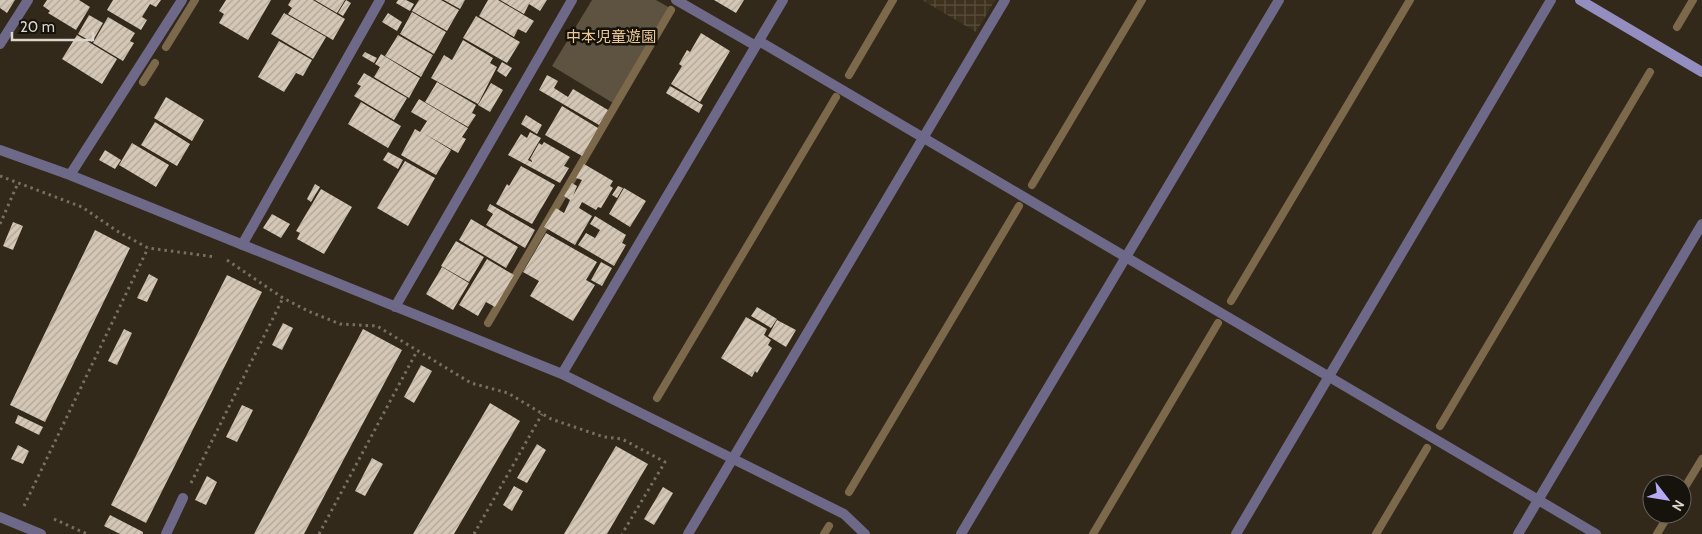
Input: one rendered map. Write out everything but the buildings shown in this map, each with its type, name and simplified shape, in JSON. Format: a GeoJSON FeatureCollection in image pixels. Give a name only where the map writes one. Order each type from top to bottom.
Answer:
{"type":"FeatureCollection","features":[{"type":"Feature","properties":{"kind":"street"},"geometry":{"type":"LineString","coordinates":[[0,44],[28,0]]}},
{"type":"Feature","properties":{"kind":"street"},"geometry":{"type":"LineString","coordinates":[[70,175],[182,0]]}},
{"type":"Feature","properties":{"kind":"street"},"geometry":{"type":"LineString","coordinates":[[242,245],[380,0]]}},
{"type":"Feature","properties":{"kind":"street"},"geometry":{"type":"LineString","coordinates":[[395,307],[572,0]]}},
{"type":"Feature","properties":{"kind":"street"},"geometry":{"type":"LineString","coordinates":[[676,0],[757,43],[923,137],[1596,534]]}},
{"type":"Feature","properties":{"kind":"street"},"geometry":{"type":"LineString","coordinates":[[562,374],[783,0]]}},
{"type":"Feature","properties":{"kind":"street"},"geometry":{"type":"LineString","coordinates":[[688,534],[1005,0]]}},
{"type":"Feature","properties":{"kind":"street"},"geometry":{"type":"LineString","coordinates":[[961,534],[1278,0]]}},
{"type":"Feature","properties":{"kind":"street"},"geometry":{"type":"LineString","coordinates":[[1236,534],[1550,0]]}},
{"type":"Feature","properties":{"kind":"street"},"geometry":{"type":"LineString","coordinates":[[1580,0],[1702,72]]}},
{"type":"Feature","properties":{"kind":"street"},"geometry":{"type":"LineString","coordinates":[[0,150],[70,175],[562,374],[844,514],[865,534]]}},
{"type":"Feature","properties":{"kind":"street"},"geometry":{"type":"LineString","coordinates":[[1518,534],[1702,224]]}},
{"type":"Feature","properties":{"kind":"street"},"geometry":{"type":"LineString","coordinates":[[166,534],[183,498]]}},
{"type":"Feature","properties":{"kind":"street"},"geometry":{"type":"LineString","coordinates":[[0,517],[41,534]]}},
{"type":"Feature","properties":{"kind":"path"},"geometry":{"type":"LineString","coordinates":[[0,176],[82,208],[117,231],[148,248],[224,258],[283,298],[308,311],[340,324],[377,326],[471,383],[508,393],[550,419],[604,437],[622,439],[665,462],[622,534]]}},
{"type":"Feature","properties":{"kind":"path"},"geometry":{"type":"LineString","coordinates":[[0,224],[18,182]]}},
{"type":"Feature","properties":{"kind":"path"},"geometry":{"type":"LineString","coordinates":[[16,524],[148,248]]}},
{"type":"Feature","properties":{"kind":"path"},"geometry":{"type":"LineString","coordinates":[[183,498],[283,298]]}},
{"type":"Feature","properties":{"kind":"path"},"geometry":{"type":"LineString","coordinates":[[319,534],[417,351]]}},
{"type":"Feature","properties":{"kind":"path"},"geometry":{"type":"LineString","coordinates":[[474,534],[542,414]]}},
{"type":"Feature","properties":{"kind":"shaded area"},"geometry":{"type":"Polygon","coordinates":[[[922,0],[995,0],[976,32],[922,0]]]}},
{"type":"Feature","properties":{"kind":"green space","name":"中本児童遊園"},"geometry":{"type":"Polygon","coordinates":[[[592,0],[656,0],[670,8],[613,103],[552,66],[592,0]]]}},
{"type":"Feature","properties":{"kind":"waterway"},"geometry":{"type":"LineString","coordinates":[[166,47],[195,0]]}},
{"type":"Feature","properties":{"kind":"waterway"},"geometry":{"type":"LineString","coordinates":[[849,75],[893,0]]}},
{"type":"Feature","properties":{"kind":"waterway"},"geometry":{"type":"LineString","coordinates":[[1032,185],[1142,0]]}},
{"type":"Feature","properties":{"kind":"waterway"},"geometry":{"type":"LineString","coordinates":[[1231,301],[1410,0]]}},
{"type":"Feature","properties":{"kind":"waterway"},"geometry":{"type":"LineString","coordinates":[[1677,27],[1693,0]]}},
{"type":"Feature","properties":{"kind":"waterway"},"geometry":{"type":"LineString","coordinates":[[488,323],[671,10]]}},
{"type":"Feature","properties":{"kind":"waterway"},"geometry":{"type":"LineString","coordinates":[[143,82],[155,63]]}},
{"type":"Feature","properties":{"kind":"waterway"},"geometry":{"type":"LineString","coordinates":[[1440,426],[1650,72]]}},
{"type":"Feature","properties":{"kind":"waterway"},"geometry":{"type":"LineString","coordinates":[[657,398],[836,97]]}},
{"type":"Feature","properties":{"kind":"waterway"},"geometry":{"type":"LineString","coordinates":[[849,492],[1019,206]]}},
{"type":"Feature","properties":{"kind":"waterway"},"geometry":{"type":"LineString","coordinates":[[1093,534],[1218,323]]}},
{"type":"Feature","properties":{"kind":"waterway"},"geometry":{"type":"LineString","coordinates":[[1376,534],[1427,448]]}},
{"type":"Feature","properties":{"kind":"waterway"},"geometry":{"type":"LineString","coordinates":[[1692,476],[1702,459]]}},
{"type":"Feature","properties":{"kind":"waterway"},"geometry":{"type":"LineString","coordinates":[[1657,534],[1663,524]]}},
{"type":"Feature","properties":{"kind":"waterway"},"geometry":{"type":"LineString","coordinates":[[824,534],[829,526]]}}]}
